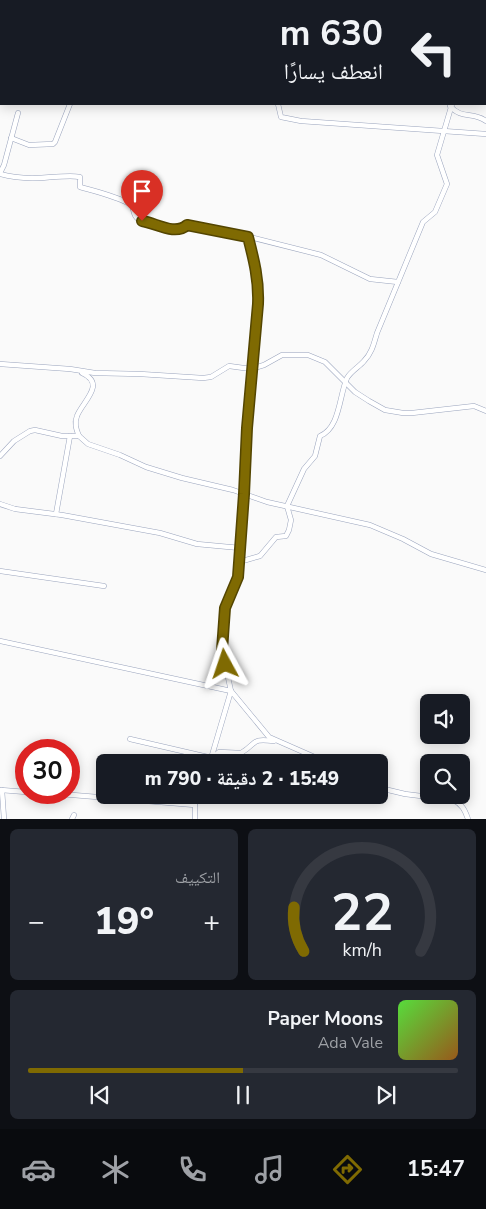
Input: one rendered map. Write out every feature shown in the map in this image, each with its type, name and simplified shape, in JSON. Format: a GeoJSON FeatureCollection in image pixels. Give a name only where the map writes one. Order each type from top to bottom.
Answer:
{"type":"FeatureCollection","features":[{"type":"Feature","properties":{"kind":"street"},"geometry":{"type":"LineString","coordinates":[[11,138],[30,145],[53,144],[70,105]]}},
{"type":"Feature","properties":{"kind":"street"},"geometry":{"type":"LineString","coordinates":[[278,105],[281,117],[301,121],[486,134]]}},
{"type":"Feature","properties":{"kind":"street"},"geometry":{"type":"LineString","coordinates":[[239,562],[260,556],[276,537],[286,536],[290,530],[291,520],[286,506],[304,469],[315,456],[320,436],[327,434],[332,425],[346,382],[351,373],[365,360],[372,350],[377,333],[423,222],[435,212],[447,184],[437,155],[450,105],[460,114],[479,116],[486,121]]}},
{"type":"Feature","properties":{"kind":"street"},"geometry":{"type":"LineString","coordinates":[[18,113],[0,174],[14,178],[69,175],[80,177],[80,187],[113,196],[132,205],[134,215],[142,221],[176,231],[182,230],[187,225],[248,237],[321,255],[370,279],[398,282]]}},
{"type":"Feature","properties":{"kind":"street"},"geometry":{"type":"LineString","coordinates":[[248,237],[257,268],[259,286],[251,369],[238,577],[225,608],[222,650],[231,691],[269,737],[276,742]]}},
{"type":"Feature","properties":{"kind":"street"},"geometry":{"type":"LineString","coordinates":[[0,364],[70,369],[95,373],[203,378],[211,377],[229,366],[251,369],[264,365],[285,354],[308,355],[326,362],[355,392],[386,410],[403,413],[474,406],[486,411]]}},
{"type":"Feature","properties":{"kind":"street"},"geometry":{"type":"LineString","coordinates":[[70,369],[88,376],[92,383],[89,398],[76,417],[75,426],[79,436],[88,444],[120,455],[146,468],[211,484],[286,506],[370,525],[403,539],[431,554],[486,570]]}},
{"type":"Feature","properties":{"kind":"street"},"geometry":{"type":"LineString","coordinates":[[0,456],[14,440],[30,431],[35,430],[62,436],[79,436]]}},
{"type":"Feature","properties":{"kind":"street"},"geometry":{"type":"LineString","coordinates":[[56,514],[70,436]]}},
{"type":"Feature","properties":{"kind":"street"},"geometry":{"type":"LineString","coordinates":[[0,504],[15,509],[56,514],[160,533],[196,544],[240,548]]}},
{"type":"Feature","properties":{"kind":"street"},"geometry":{"type":"LineString","coordinates":[[0,571],[104,586]]}},
{"type":"Feature","properties":{"kind":"street"},"geometry":{"type":"LineString","coordinates":[[0,641],[231,691]]}},
{"type":"Feature","properties":{"kind":"street"},"geometry":{"type":"LineString","coordinates":[[213,754],[231,691]]}},
{"type":"Feature","properties":{"kind":"street"},"geometry":{"type":"LineString","coordinates":[[218,754],[220,752],[241,753],[260,739],[276,742],[306,754]]}},
{"type":"Feature","properties":{"kind":"street"},"geometry":{"type":"LineString","coordinates":[[130,740],[187,754]]}},
{"type":"Feature","properties":{"kind":"street"},"geometry":{"type":"LineString","coordinates":[[4,819],[1,790],[15,791]]}},
{"type":"Feature","properties":{"kind":"street"},"geometry":{"type":"LineString","coordinates":[[388,790],[453,800],[459,803],[466,811],[468,819]]}},
{"type":"Feature","properties":{"kind":"street"},"geometry":{"type":"LineString","coordinates":[[80,796],[195,805],[196,819]]}},
{"type":"Feature","properties":{"kind":"route"},"geometry":{"type":"LineString","coordinates":[[142,221],[176,231],[182,230],[187,225],[248,237],[257,268],[258,304],[249,397],[238,577],[225,608],[222,650],[225,664]]}}]}
